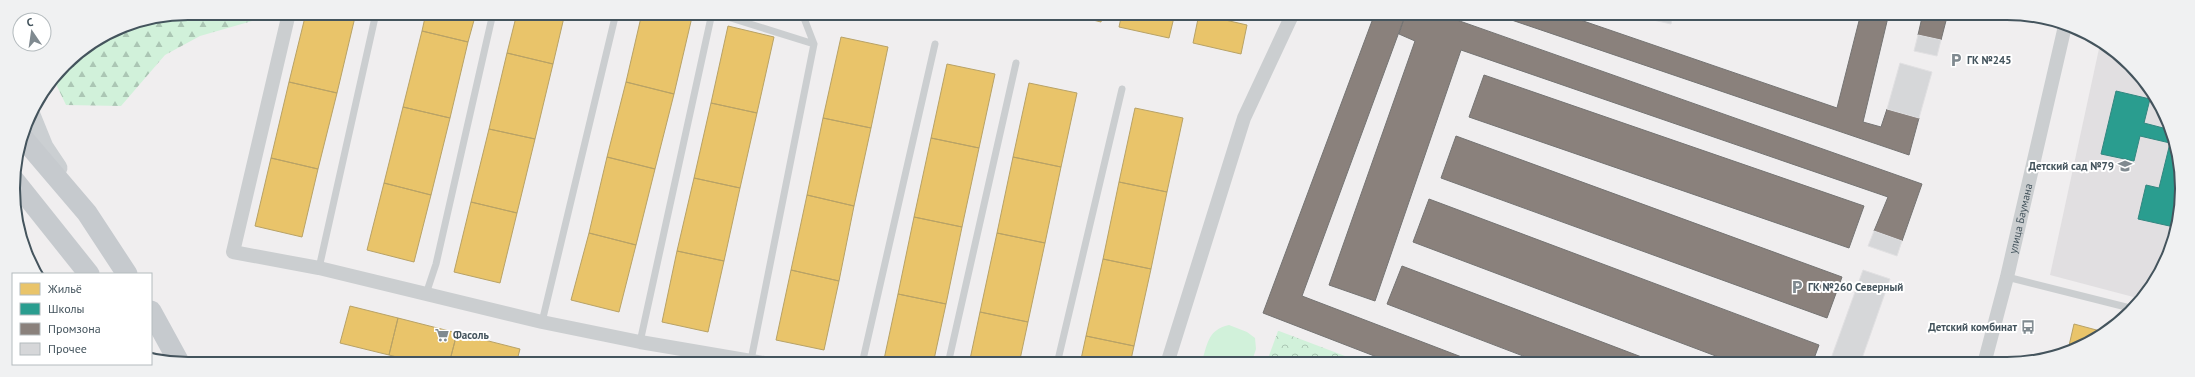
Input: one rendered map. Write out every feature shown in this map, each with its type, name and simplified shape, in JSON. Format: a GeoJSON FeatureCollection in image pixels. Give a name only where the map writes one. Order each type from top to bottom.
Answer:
{"type":"FeatureCollection","features":[{"type":"Feature","properties":{"kind":"main road"},"geometry":{"type":"LineString","coordinates":[[34,122],[44,147],[126,273]]}},
{"type":"Feature","properties":{"kind":"main road"},"geometry":{"type":"LineString","coordinates":[[26,143],[87,213]]}},
{"type":"Feature","properties":{"kind":"main road"},"geometry":{"type":"LineString","coordinates":[[20,188],[88,273]]}},
{"type":"Feature","properties":{"kind":"main road"},"geometry":{"type":"LineString","coordinates":[[152,314],[176,357]]}},
{"type":"Feature","properties":{"kind":"street"},"geometry":{"type":"LineString","coordinates":[[287,20],[233,252],[319,268],[542,322],[640,342],[732,357]]}},
{"type":"Feature","properties":{"kind":"street"},"geometry":{"type":"LineString","coordinates":[[1168,357],[1244,118],[1290,20]]}},
{"type":"Feature","properties":{"kind":"street","name":"улица Баумана"},"geometry":{"type":"LineString","coordinates":[[1986,357],[2007,277],[2064,30]]}},
{"type":"Feature","properties":{"kind":"lane"},"geometry":{"type":"LineString","coordinates":[[319,268],[374,20]]}},
{"type":"Feature","properties":{"kind":"lane"},"geometry":{"type":"LineString","coordinates":[[426,294],[436,264],[491,20]]}},
{"type":"Feature","properties":{"kind":"lane"},"geometry":{"type":"LineString","coordinates":[[542,322],[614,20]]}},
{"type":"Feature","properties":{"kind":"lane"},"geometry":{"type":"LineString","coordinates":[[640,342],[711,20]]}},
{"type":"Feature","properties":{"kind":"lane"},"geometry":{"type":"LineString","coordinates":[[736,20],[814,44]]}},
{"type":"Feature","properties":{"kind":"lane"},"geometry":{"type":"LineString","coordinates":[[751,357],[814,44],[805,20]]}},
{"type":"Feature","properties":{"kind":"lane"},"geometry":{"type":"LineString","coordinates":[[864,357],[935,44]]}},
{"type":"Feature","properties":{"kind":"lane"},"geometry":{"type":"LineString","coordinates":[[950,357],[1016,63]]}},
{"type":"Feature","properties":{"kind":"lane"},"geometry":{"type":"LineString","coordinates":[[1059,357],[1122,89]]}},
{"type":"Feature","properties":{"kind":"lane"},"geometry":{"type":"LineString","coordinates":[[2007,277],[2127,306]]}},
{"type":"Feature","properties":{"kind":"shaded area","name":"Детский сад №79"},"geometry":{"type":"Polygon","coordinates":[[[2099,48],[2126,69],[2147,95],[2158,114],[2166,134],[2174,167],[2175,200],[2172,221],[2166,243],[2158,263],[2147,282],[2135,297],[2050,275],[2099,48]]]}},
{"type":"Feature","properties":{"kind":"green space"},"geometry":{"type":"Polygon","coordinates":[[[253,20],[200,36],[165,55],[121,106],[66,105],[56,85],[77,62],[95,48],[114,37],[134,29],[167,21],[253,20]]]}},
{"type":"Feature","properties":{"kind":"green space"},"geometry":{"type":"Polygon","coordinates":[[[1229,325],[1247,332],[1255,338],[1256,349],[1253,357],[1203,357],[1212,334],[1222,327],[1229,325]]]}},
{"type":"Feature","properties":{"kind":"green space"},"geometry":{"type":"Polygon","coordinates":[[[1279,331],[1348,357],[1269,357],[1279,331]]]}},
{"type":"Feature","properties":{"kind":"building: Жильё"},"geometry":{"type":"Polygon","coordinates":[[[304,20],[354,20],[337,93],[289,82],[304,20]]]}},
{"type":"Feature","properties":{"kind":"building: Жильё"},"geometry":{"type":"Polygon","coordinates":[[[424,20],[474,20],[468,42],[422,31],[424,20]]]}},
{"type":"Feature","properties":{"kind":"building: Жильё"},"geometry":{"type":"Polygon","coordinates":[[[515,20],[563,20],[553,64],[507,53],[515,20]]]}},
{"type":"Feature","properties":{"kind":"building: Жильё"},"geometry":{"type":"Polygon","coordinates":[[[640,20],[691,20],[674,94],[626,82],[640,20]]]}},
{"type":"Feature","properties":{"kind":"building: Жильё"},"geometry":{"type":"Polygon","coordinates":[[[1120,20],[1173,20],[1169,38],[1119,27],[1120,20]]]}},
{"type":"Feature","properties":{"kind":"building: Жильё"},"geometry":{"type":"Polygon","coordinates":[[[1198,20],[1225,20],[1247,25],[1241,54],[1193,43],[1198,20]]]}},
{"type":"Feature","properties":{"kind":"building: Жильё"},"geometry":{"type":"Polygon","coordinates":[[[728,26],[774,37],[757,113],[711,103],[728,26]]]}},
{"type":"Feature","properties":{"kind":"building: Жильё"},"geometry":{"type":"Polygon","coordinates":[[[422,31],[468,42],[450,118],[403,107],[422,31]]]}},
{"type":"Feature","properties":{"kind":"building: Жильё"},"geometry":{"type":"Polygon","coordinates":[[[841,37],[888,47],[871,128],[823,118],[841,37]]]}},
{"type":"Feature","properties":{"kind":"building: Жильё"},"geometry":{"type":"Polygon","coordinates":[[[507,53],[553,64],[535,139],[489,129],[507,53]]]}},
{"type":"Feature","properties":{"kind":"building: Жильё"},"geometry":{"type":"Polygon","coordinates":[[[947,64],[995,74],[979,148],[931,138],[947,64]]]}},
{"type":"Feature","properties":{"kind":"building: Жильё"},"geometry":{"type":"Polygon","coordinates":[[[289,82],[337,93],[318,169],[271,158],[289,82]]]}},
{"type":"Feature","properties":{"kind":"building: Жильё"},"geometry":{"type":"Polygon","coordinates":[[[626,82],[674,94],[655,169],[607,157],[626,82]]]}},
{"type":"Feature","properties":{"kind":"building: Жильё"},"geometry":{"type":"Polygon","coordinates":[[[1029,83],[1077,93],[1061,167],[1013,157],[1029,83]]]}},
{"type":"Feature","properties":{"kind":"building: Жильё"},"geometry":{"type":"Polygon","coordinates":[[[711,103],[757,113],[740,188],[694,178],[711,103]]]}},
{"type":"Feature","properties":{"kind":"building: Жильё"},"geometry":{"type":"Polygon","coordinates":[[[403,107],[450,118],[431,195],[384,183],[403,107]]]}},
{"type":"Feature","properties":{"kind":"building: Жильё"},"geometry":{"type":"Polygon","coordinates":[[[1135,108],[1183,118],[1167,192],[1119,182],[1135,108]]]}},
{"type":"Feature","properties":{"kind":"building: Жильё"},"geometry":{"type":"Polygon","coordinates":[[[823,118],[871,128],[854,206],[807,195],[823,118]]]}},
{"type":"Feature","properties":{"kind":"building: Жильё"},"geometry":{"type":"Polygon","coordinates":[[[489,129],[535,139],[517,213],[471,202],[489,129]]]}},
{"type":"Feature","properties":{"kind":"building: Жильё"},"geometry":{"type":"Polygon","coordinates":[[[931,138],[979,148],[962,227],[914,217],[931,138]]]}},
{"type":"Feature","properties":{"kind":"building: Жильё"},"geometry":{"type":"Polygon","coordinates":[[[607,157],[655,169],[636,245],[589,233],[607,157]]]}},
{"type":"Feature","properties":{"kind":"building: Жильё"},"geometry":{"type":"Polygon","coordinates":[[[1013,157],[1061,167],[1045,243],[997,233],[1013,157]]]}},
{"type":"Feature","properties":{"kind":"building: Жильё"},"geometry":{"type":"Polygon","coordinates":[[[271,158],[318,169],[302,237],[255,226],[271,158]]]}},
{"type":"Feature","properties":{"kind":"building: Жильё"},"geometry":{"type":"Polygon","coordinates":[[[694,178],[740,188],[724,261],[677,251],[694,178]]]}},
{"type":"Feature","properties":{"kind":"building: Жильё"},"geometry":{"type":"Polygon","coordinates":[[[1119,182],[1167,192],[1151,269],[1103,259],[1119,182]]]}},
{"type":"Feature","properties":{"kind":"building: Жильё"},"geometry":{"type":"Polygon","coordinates":[[[384,183],[431,195],[414,262],[367,250],[384,183]]]}},
{"type":"Feature","properties":{"kind":"building: Жильё"},"geometry":{"type":"Polygon","coordinates":[[[807,195],[854,206],[839,281],[791,270],[807,195]]]}},
{"type":"Feature","properties":{"kind":"building: Жильё"},"geometry":{"type":"Polygon","coordinates":[[[471,202],[517,213],[500,283],[454,272],[471,202]]]}},
{"type":"Feature","properties":{"kind":"building: Жильё"},"geometry":{"type":"Polygon","coordinates":[[[914,217],[962,227],[946,304],[898,294],[914,217]]]}},
{"type":"Feature","properties":{"kind":"building: Жильё"},"geometry":{"type":"Polygon","coordinates":[[[589,233],[636,245],[619,312],[571,300],[589,233]]]}},
{"type":"Feature","properties":{"kind":"building: Жильё"},"geometry":{"type":"Polygon","coordinates":[[[997,233],[1045,243],[1028,322],[980,312],[997,233]]]}},
{"type":"Feature","properties":{"kind":"building: Жильё"},"geometry":{"type":"Polygon","coordinates":[[[677,251],[724,261],[708,332],[662,322],[677,251]]]}},
{"type":"Feature","properties":{"kind":"building: Жильё"},"geometry":{"type":"Polygon","coordinates":[[[1103,259],[1151,269],[1134,346],[1086,336],[1103,259]]]}},
{"type":"Feature","properties":{"kind":"building: Жильё"},"geometry":{"type":"Polygon","coordinates":[[[791,270],[839,281],[824,350],[776,340],[791,270]]]}},
{"type":"Feature","properties":{"kind":"building: Жильё"},"geometry":{"type":"Polygon","coordinates":[[[898,294],[946,304],[935,357],[884,357],[898,294]]]}},
{"type":"Feature","properties":{"kind":"building: Жильё"},"geometry":{"type":"Polygon","coordinates":[[[350,306],[398,318],[389,355],[340,343],[350,306]]]}},
{"type":"Feature","properties":{"kind":"building: Жильё"},"geometry":{"type":"Polygon","coordinates":[[[980,312],[1028,322],[1020,357],[970,357],[980,312]]]}},
{"type":"Feature","properties":{"kind":"building: Жильё"},"geometry":{"type":"Polygon","coordinates":[[[398,318],[457,333],[451,357],[397,357],[389,355],[398,318]]]}},
{"type":"Feature","properties":{"kind":"building: Жильё"},"geometry":{"type":"Polygon","coordinates":[[[2074,324],[2098,330],[2081,340],[2069,345],[2074,324]]]}},
{"type":"Feature","properties":{"kind":"building: Жильё"},"geometry":{"type":"Polygon","coordinates":[[[457,333],[520,349],[518,357],[451,357],[457,333]]]}},
{"type":"Feature","properties":{"kind":"building: Жильё"},"geometry":{"type":"Polygon","coordinates":[[[1086,336],[1134,346],[1132,357],[1082,357],[1086,336]]]}},
{"type":"Feature","properties":{"kind":"building: Школы"},"geometry":{"type":"Polygon","coordinates":[[[2116,91],[2149,99],[2144,123],[2164,128],[2168,143],[2140,136],[2134,161],[2101,154],[2116,91]]]}},
{"type":"Feature","properties":{"kind":"building: Школы"},"geometry":{"type":"Polygon","coordinates":[[[2169,146],[2175,177],[2175,200],[2171,226],[2138,219],[2146,185],[2159,188],[2169,146]]]}},
{"type":"Feature","properties":{"kind":"building: Промзона"},"geometry":{"type":"Polygon","coordinates":[[[1372,20],[1403,20],[1302,296],[1462,357],[1377,357],[1263,313],[1372,20]]]}},
{"type":"Feature","properties":{"kind":"building: Промзона"},"geometry":{"type":"Polygon","coordinates":[[[1404,20],[1457,20],[1922,184],[1902,241],[1874,231],[1888,197],[1461,50],[1375,301],[1329,285],[1415,41],[1399,34],[1404,20]]]}},
{"type":"Feature","properties":{"kind":"building: Промзона"},"geometry":{"type":"Polygon","coordinates":[[[1512,20],[1580,20],[1837,108],[1859,20],[1887,20],[1863,122],[1881,127],[1887,109],[1919,118],[1909,155],[1512,20]]]}},
{"type":"Feature","properties":{"kind":"building: Промзона"},"geometry":{"type":"Polygon","coordinates":[[[1921,20],[1946,20],[1941,40],[1918,35],[1921,20]]]}},
{"type":"Feature","properties":{"kind":"building: Промзона"},"geometry":{"type":"Polygon","coordinates":[[[1484,75],[1864,206],[1849,248],[1469,117],[1484,75]]]}},
{"type":"Feature","properties":{"kind":"building: Промзона"},"geometry":{"type":"Polygon","coordinates":[[[1456,136],[1842,277],[1827,318],[1441,178],[1456,136]]]}},
{"type":"Feature","properties":{"kind":"building: Промзона"},"geometry":{"type":"Polygon","coordinates":[[[1429,199],[1819,345],[1815,357],[1718,357],[1413,242],[1429,199]]]}},
{"type":"Feature","properties":{"kind":"building: Промзона"},"geometry":{"type":"Polygon","coordinates":[[[1402,266],[1642,357],[1526,357],[1387,304],[1402,266]]]}},
{"type":"Feature","properties":{"kind":"building: Прочее"},"geometry":{"type":"Polygon","coordinates":[[[1653,20],[1672,20],[1671,24],[1653,20]]]}},
{"type":"Feature","properties":{"kind":"building: Прочее"},"geometry":{"type":"Polygon","coordinates":[[[1918,35],[1941,40],[1937,56],[1914,51],[1918,35]]]}},
{"type":"Feature","properties":{"kind":"building: Прочее"},"geometry":{"type":"Polygon","coordinates":[[[1900,63],[1932,72],[1919,118],[1887,109],[1900,63]]]}},
{"type":"Feature","properties":{"kind":"building: Прочее"},"geometry":{"type":"Polygon","coordinates":[[[1874,231],[1902,241],[1897,256],[1868,246],[1874,231]]]}},
{"type":"Feature","properties":{"kind":"building: Прочее"},"geometry":{"type":"Polygon","coordinates":[[[1863,270],[1890,279],[1862,357],[1832,357],[1863,270]]]}},
{"type":"Feature","properties":{"kind":"place","name":"ГК №245"},"geometry":{"type":"Point","coordinates":[1956,60]}},
{"type":"Feature","properties":{"kind":"place","name":"Детский сад №79"},"geometry":{"type":"Point","coordinates":[2125,166]}},
{"type":"Feature","properties":{"kind":"place","name":"ГК №260 Северный"},"geometry":{"type":"Point","coordinates":[1797,287]}},
{"type":"Feature","properties":{"kind":"place","name":"Детский комбинат"},"geometry":{"type":"Point","coordinates":[2028,327]}},
{"type":"Feature","properties":{"kind":"place","name":"Фасоль"},"geometry":{"type":"Point","coordinates":[442,335]}}]}
